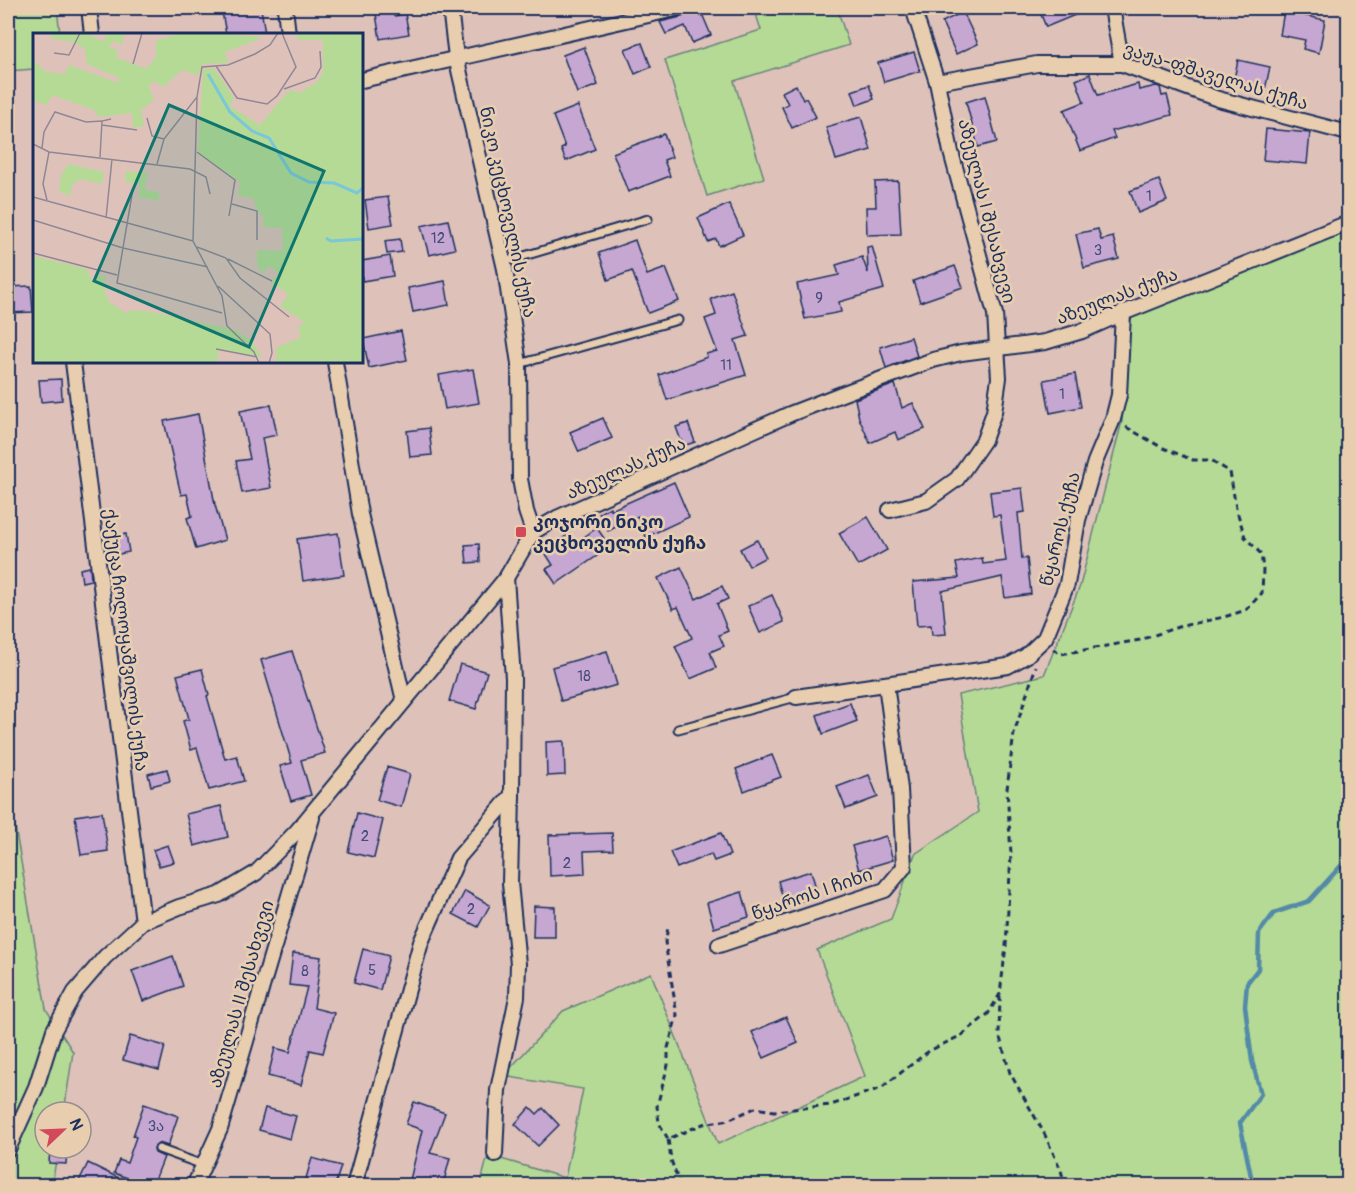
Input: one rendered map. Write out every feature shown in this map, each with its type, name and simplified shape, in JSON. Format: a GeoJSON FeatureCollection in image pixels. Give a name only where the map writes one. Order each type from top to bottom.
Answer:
{"type":"FeatureCollection","features":[{"type":"Feature","properties":{"kind":"street"},"geometry":{"type":"LineString","coordinates":[[90,8],[92,33]]}},
{"type":"Feature","properties":{"kind":"street"},"geometry":{"type":"LineString","coordinates":[[285,8],[288,33]]}},
{"type":"Feature","properties":{"kind":"street","name":"ნიკო კეცხოველის ქუჩა"},"geometry":{"type":"LineString","coordinates":[[450,8],[456,57],[504,262],[519,364],[520,479],[533,532]]}},
{"type":"Feature","properties":{"kind":"street"},"geometry":{"type":"LineString","coordinates":[[363,80],[679,8]]}},
{"type":"Feature","properties":{"kind":"street"},"geometry":{"type":"LineString","coordinates":[[913,8],[937,82]]}},
{"type":"Feature","properties":{"kind":"street"},"geometry":{"type":"LineString","coordinates":[[1112,8],[1122,64]]}},
{"type":"Feature","properties":{"kind":"street","name":"ვაჟა-ფშაველას ქუჩა"},"geometry":{"type":"LineString","coordinates":[[937,82],[1037,64],[1122,64],[1218,99],[1348,133]]}},
{"type":"Feature","properties":{"kind":"street","name":"აზეულას I შესახვევი"},"geometry":{"type":"LineString","coordinates":[[890,510],[926,501],[957,478],[984,440],[994,412],[999,378],[995,314],[951,152],[937,82]]}},
{"type":"Feature","properties":{"kind":"street","name":"აზეულას ქუჩა"},"geometry":{"type":"LineString","coordinates":[[8,1149],[36,1087],[54,1030],[75,992],[105,957],[144,922],[180,907],[219,895],[256,873],[315,810],[506,578],[533,532],[557,518],[790,414],[933,360],[961,353],[1045,342],[1082,331],[1348,223]]}},
{"type":"Feature","properties":{"kind":"street","name":"წყაროს ქუჩა"},"geometry":{"type":"LineString","coordinates":[[796,697],[1008,666],[1026,656],[1045,638],[1067,584],[1078,520],[1095,462],[1113,420],[1119,395],[1123,313]]}},
{"type":"Feature","properties":{"kind":"street","name":"ქაქუცა ჩოლოყაშვილის ქუჩა"},"geometry":{"type":"LineString","coordinates":[[73,363],[144,922]]}},
{"type":"Feature","properties":{"kind":"street"},"geometry":{"type":"LineString","coordinates":[[335,363],[360,514],[404,701]]}},
{"type":"Feature","properties":{"kind":"street"},"geometry":{"type":"LineString","coordinates":[[495,1154],[498,1090],[517,997],[518,964],[510,883],[513,678],[506,578]]}},
{"type":"Feature","properties":{"kind":"street","name":"წყაროს I ჩიხი"},"geometry":{"type":"LineString","coordinates":[[719,945],[885,890],[904,867],[900,789],[886,684]]}},
{"type":"Feature","properties":{"kind":"street"},"geometry":{"type":"LineString","coordinates":[[354,1185],[421,942],[458,858],[512,795]]}},
{"type":"Feature","properties":{"kind":"street","name":"აზეულას II შესახვევი"},"geometry":{"type":"LineString","coordinates":[[194,1185],[220,1129],[315,810]]}},
{"type":"Feature","properties":{"kind":"lane"},"geometry":{"type":"LineString","coordinates":[[504,262],[648,219]]}},
{"type":"Feature","properties":{"kind":"lane"},"geometry":{"type":"LineString","coordinates":[[519,364],[678,320]]}},
{"type":"Feature","properties":{"kind":"lane"},"geometry":{"type":"LineString","coordinates":[[678,729],[796,697]]}},
{"type":"Feature","properties":{"kind":"lane"},"geometry":{"type":"LineString","coordinates":[[159,1149],[204,1165]]}},
{"type":"Feature","properties":{"kind":"path"},"geometry":{"type":"LineString","coordinates":[[1045,638],[1050,647],[1061,654],[1130,642],[1246,610],[1262,593],[1261,554],[1245,537],[1236,508],[1230,472],[1211,460],[1193,460],[1161,447],[1113,420]]}},
{"type":"Feature","properties":{"kind":"path"},"geometry":{"type":"LineString","coordinates":[[1037,664],[1014,733],[1007,789],[1011,854],[999,1034],[1010,1073],[1044,1133],[1061,1170],[1065,1185]]}},
{"type":"Feature","properties":{"kind":"path"},"geometry":{"type":"LineString","coordinates":[[668,928],[664,942],[677,1015],[668,1048],[668,1065],[657,1106],[659,1123],[668,1139],[671,1160],[680,1185]]}},
{"type":"Feature","properties":{"kind":"path"},"geometry":{"type":"LineString","coordinates":[[668,1139],[703,1124],[728,1120],[755,1108],[774,1111],[831,1105],[881,1088],[929,1051],[962,1035],[988,1014],[1000,994]]}},
{"type":"Feature","properties":{"kind":"green space"},"geometry":{"type":"Polygon","coordinates":[[[8,8],[57,8],[60,33],[33,33],[33,69],[8,71],[8,8]]]}},
{"type":"Feature","properties":{"kind":"green space"},"geometry":{"type":"Polygon","coordinates":[[[754,8],[837,8],[849,45],[734,81],[764,178],[707,196],[665,60],[761,30],[754,8]]]}},
{"type":"Feature","properties":{"kind":"green space"},"geometry":{"type":"Polygon","coordinates":[[[1348,231],[1348,1185],[480,1186],[488,1155],[565,1178],[583,1089],[503,1076],[563,1011],[651,973],[718,1144],[865,1076],[817,950],[891,919],[915,854],[978,812],[958,695],[1044,675],[1080,586],[1122,421],[1131,318],[1348,231]]]}},
{"type":"Feature","properties":{"kind":"green space"},"geometry":{"type":"Polygon","coordinates":[[[8,785],[46,1009],[73,1052],[66,1100],[33,1100],[33,1160],[56,1160],[52,1185],[8,1185],[8,785]]]}},
{"type":"Feature","properties":{"kind":"building"},"geometry":{"type":"Polygon","coordinates":[[[261,8],[265,33],[226,33],[222,12],[261,8]]]}},
{"type":"Feature","properties":{"kind":"building"},"geometry":{"type":"Polygon","coordinates":[[[375,8],[393,8],[394,16],[405,14],[409,34],[380,39],[375,8]]]}},
{"type":"Feature","properties":{"kind":"building"},"geometry":{"type":"Polygon","coordinates":[[[1042,8],[1092,8],[1046,27],[1040,12],[1043,11],[1042,8]]]}},
{"type":"Feature","properties":{"kind":"building"},"geometry":{"type":"Polygon","coordinates":[[[700,9],[711,35],[692,43],[685,26],[666,34],[660,22],[700,9]]]}},
{"type":"Feature","properties":{"kind":"building"},"geometry":{"type":"Polygon","coordinates":[[[1284,11],[1325,20],[1319,53],[1303,49],[1305,40],[1280,35],[1284,11]]]}},
{"type":"Feature","properties":{"kind":"building"},"geometry":{"type":"Polygon","coordinates":[[[963,12],[978,44],[956,54],[942,22],[963,12]]]}},
{"type":"Feature","properties":{"kind":"building"},"geometry":{"type":"Polygon","coordinates":[[[642,43],[651,67],[635,74],[625,49],[642,43]]]}},
{"type":"Feature","properties":{"kind":"building"},"geometry":{"type":"Polygon","coordinates":[[[584,47],[598,85],[577,93],[563,55],[584,47]]]}},
{"type":"Feature","properties":{"kind":"building"},"geometry":{"type":"Polygon","coordinates":[[[914,52],[920,71],[884,82],[878,63],[914,52]]]}},
{"type":"Feature","properties":{"kind":"building"},"geometry":{"type":"Polygon","coordinates":[[[1238,60],[1270,67],[1265,90],[1233,84],[1238,60]]]}},
{"type":"Feature","properties":{"kind":"building"},"geometry":{"type":"Polygon","coordinates":[[[1090,74],[1098,95],[1138,84],[1139,90],[1160,87],[1162,96],[1167,95],[1172,115],[1112,131],[1115,138],[1080,151],[1064,110],[1084,102],[1076,80],[1090,74]]]}},
{"type":"Feature","properties":{"kind":"building"},"geometry":{"type":"Polygon","coordinates":[[[796,85],[803,100],[806,98],[816,117],[792,128],[782,107],[788,104],[782,92],[796,85]]]}},
{"type":"Feature","properties":{"kind":"building"},"geometry":{"type":"Polygon","coordinates":[[[869,85],[874,99],[857,105],[852,91],[869,85]]]}},
{"type":"Feature","properties":{"kind":"building"},"geometry":{"type":"Polygon","coordinates":[[[985,96],[997,142],[978,147],[966,102],[985,96]]]}},
{"type":"Feature","properties":{"kind":"building"},"geometry":{"type":"Polygon","coordinates":[[[578,106],[595,149],[566,161],[561,149],[565,147],[553,116],[578,106]]]}},
{"type":"Feature","properties":{"kind":"building"},"geometry":{"type":"Polygon","coordinates":[[[861,117],[871,150],[836,160],[826,127],[861,117]]]}},
{"type":"Feature","properties":{"kind":"building"},"geometry":{"type":"Polygon","coordinates":[[[1266,129],[1310,133],[1307,164],[1263,160],[1266,129]]]}},
{"type":"Feature","properties":{"kind":"building"},"geometry":{"type":"Polygon","coordinates":[[[664,134],[672,157],[664,160],[670,176],[628,192],[613,153],[664,134]]]}},
{"type":"Feature","properties":{"kind":"building"},"geometry":{"type":"Polygon","coordinates":[[[1159,180],[1167,201],[1138,213],[1130,191],[1159,180]]]}},
{"type":"Feature","properties":{"kind":"building"},"geometry":{"type":"Polygon","coordinates":[[[898,181],[901,234],[867,235],[866,207],[876,207],[875,182],[898,181]]]}},
{"type":"Feature","properties":{"kind":"building"},"geometry":{"type":"Polygon","coordinates":[[[388,197],[393,224],[369,228],[365,200],[388,197]]]}},
{"type":"Feature","properties":{"kind":"building"},"geometry":{"type":"Polygon","coordinates":[[[729,204],[743,235],[719,246],[716,239],[708,242],[698,218],[729,204]]]}},
{"type":"Feature","properties":{"kind":"building"},"geometry":{"type":"Polygon","coordinates":[[[448,220],[455,249],[429,255],[421,226],[448,220]]]}},
{"type":"Feature","properties":{"kind":"building"},"geometry":{"type":"Polygon","coordinates":[[[1098,229],[1101,240],[1113,237],[1119,259],[1084,268],[1076,234],[1098,229]]]}},
{"type":"Feature","properties":{"kind":"building"},"geometry":{"type":"Polygon","coordinates":[[[400,239],[402,252],[387,254],[385,241],[400,239]]]}},
{"type":"Feature","properties":{"kind":"building"},"geometry":{"type":"Polygon","coordinates":[[[635,240],[647,275],[666,268],[679,301],[648,313],[632,271],[608,280],[599,253],[635,240]]]}},
{"type":"Feature","properties":{"kind":"building"},"geometry":{"type":"Polygon","coordinates":[[[872,246],[884,289],[839,302],[841,312],[805,319],[797,284],[839,275],[836,265],[862,257],[868,273],[867,247],[872,246]]]}},
{"type":"Feature","properties":{"kind":"building"},"geometry":{"type":"Polygon","coordinates":[[[390,256],[393,276],[363,281],[363,261],[390,256]]]}},
{"type":"Feature","properties":{"kind":"building"},"geometry":{"type":"Polygon","coordinates":[[[955,266],[963,287],[920,302],[913,281],[955,266]]]}},
{"type":"Feature","properties":{"kind":"building"},"geometry":{"type":"Polygon","coordinates":[[[445,281],[449,305],[413,312],[408,288],[445,281]]]}},
{"type":"Feature","properties":{"kind":"building"},"geometry":{"type":"Polygon","coordinates":[[[31,286],[33,312],[8,313],[8,287],[31,286]]]}},
{"type":"Feature","properties":{"kind":"building"},"geometry":{"type":"Polygon","coordinates":[[[732,291],[748,336],[735,340],[746,375],[667,400],[659,375],[717,351],[705,319],[716,315],[711,299],[732,291]]]}},
{"type":"Feature","properties":{"kind":"building"},"geometry":{"type":"Polygon","coordinates":[[[401,331],[407,360],[369,368],[363,339],[401,331]]]}},
{"type":"Feature","properties":{"kind":"building"},"geometry":{"type":"Polygon","coordinates":[[[911,337],[917,356],[886,368],[880,347],[911,337]]]}},
{"type":"Feature","properties":{"kind":"building"},"geometry":{"type":"Polygon","coordinates":[[[473,369],[479,403],[445,409],[439,375],[473,369]]]}},
{"type":"Feature","properties":{"kind":"building"},"geometry":{"type":"Polygon","coordinates":[[[1075,374],[1081,407],[1050,413],[1044,380],[1075,374]]]}},
{"type":"Feature","properties":{"kind":"building"},"geometry":{"type":"Polygon","coordinates":[[[61,379],[62,400],[41,402],[39,380],[61,379]]]}},
{"type":"Feature","properties":{"kind":"building"},"geometry":{"type":"Polygon","coordinates":[[[895,384],[902,408],[913,403],[925,429],[898,440],[895,432],[870,443],[859,418],[855,399],[895,384]]]}},
{"type":"Feature","properties":{"kind":"building"},"geometry":{"type":"Polygon","coordinates":[[[271,405],[277,435],[262,438],[271,488],[242,493],[236,461],[250,459],[240,411],[271,405]]]}},
{"type":"Feature","properties":{"kind":"building"},"geometry":{"type":"Polygon","coordinates":[[[198,414],[215,505],[225,540],[196,549],[187,518],[192,516],[187,494],[181,495],[164,421],[198,414]]]}},
{"type":"Feature","properties":{"kind":"building"},"geometry":{"type":"Polygon","coordinates":[[[603,418],[612,438],[579,452],[570,432],[603,418]]]}},
{"type":"Feature","properties":{"kind":"building"},"geometry":{"type":"Polygon","coordinates":[[[688,423],[695,442],[683,446],[676,427],[688,423]]]}},
{"type":"Feature","properties":{"kind":"building"},"geometry":{"type":"Polygon","coordinates":[[[429,428],[432,455],[410,457],[407,431],[429,428]]]}},
{"type":"Feature","properties":{"kind":"building"},"geometry":{"type":"Polygon","coordinates":[[[674,482],[689,517],[646,537],[638,516],[608,531],[599,513],[610,507],[611,510],[674,482]]]}},
{"type":"Feature","properties":{"kind":"building"},"geometry":{"type":"Polygon","coordinates":[[[1022,488],[1025,512],[1018,513],[1022,559],[1027,558],[1031,594],[1005,598],[1002,577],[942,591],[946,634],[932,635],[931,625],[917,626],[913,582],[959,578],[956,563],[982,558],[983,564],[1006,561],[1000,515],[993,516],[990,492],[1022,488]]]}},
{"type":"Feature","properties":{"kind":"building"},"geometry":{"type":"Polygon","coordinates":[[[868,517],[887,550],[858,566],[839,533],[868,517]]]}},
{"type":"Feature","properties":{"kind":"building"},"geometry":{"type":"Polygon","coordinates":[[[597,528],[610,547],[556,584],[546,569],[553,565],[544,551],[569,534],[575,543],[597,528]]]}},
{"type":"Feature","properties":{"kind":"building"},"geometry":{"type":"Polygon","coordinates":[[[338,533],[344,575],[303,581],[297,539],[338,533]]]}},
{"type":"Feature","properties":{"kind":"building"},"geometry":{"type":"Polygon","coordinates":[[[126,534],[129,552],[114,555],[110,537],[126,534]]]}},
{"type":"Feature","properties":{"kind":"building"},"geometry":{"type":"Polygon","coordinates":[[[757,540],[766,557],[749,566],[740,549],[757,540]]]}},
{"type":"Feature","properties":{"kind":"building"},"geometry":{"type":"Polygon","coordinates":[[[479,544],[480,562],[467,563],[465,545],[479,544]]]}},
{"type":"Feature","properties":{"kind":"building"},"geometry":{"type":"Polygon","coordinates":[[[90,567],[91,580],[82,582],[80,569],[90,567]]]}},
{"type":"Feature","properties":{"kind":"building"},"geometry":{"type":"Polygon","coordinates":[[[681,567],[696,599],[722,586],[728,599],[717,604],[728,631],[719,635],[724,646],[710,652],[716,668],[690,679],[675,646],[692,638],[678,607],[673,609],[658,578],[681,567]]]}},
{"type":"Feature","properties":{"kind":"building"},"geometry":{"type":"Polygon","coordinates":[[[772,595],[784,622],[760,633],[748,606],[772,595]]]}},
{"type":"Feature","properties":{"kind":"building"},"geometry":{"type":"Polygon","coordinates":[[[292,651],[325,753],[301,760],[311,795],[291,801],[280,766],[292,763],[261,660],[292,651]]]}},
{"type":"Feature","properties":{"kind":"building"},"geometry":{"type":"Polygon","coordinates":[[[607,651],[617,685],[561,701],[552,667],[607,651]]]}},
{"type":"Feature","properties":{"kind":"building"},"geometry":{"type":"Polygon","coordinates":[[[460,664],[487,672],[476,709],[449,701],[460,664]]]}},
{"type":"Feature","properties":{"kind":"building"},"geometry":{"type":"Polygon","coordinates":[[[202,669],[209,695],[207,696],[225,759],[237,756],[244,781],[209,790],[197,748],[191,750],[183,721],[189,719],[177,675],[202,669]]]}},
{"type":"Feature","properties":{"kind":"building"},"geometry":{"type":"Polygon","coordinates":[[[850,703],[857,721],[823,734],[817,715],[850,703]]]}},
{"type":"Feature","properties":{"kind":"building"},"geometry":{"type":"Polygon","coordinates":[[[564,741],[565,775],[547,776],[546,742],[564,741]]]}},
{"type":"Feature","properties":{"kind":"building"},"geometry":{"type":"Polygon","coordinates":[[[772,755],[781,777],[744,791],[736,769],[772,755]]]}},
{"type":"Feature","properties":{"kind":"building"},"geometry":{"type":"Polygon","coordinates":[[[387,767],[410,774],[401,807],[377,800],[387,767]]]}},
{"type":"Feature","properties":{"kind":"building"},"geometry":{"type":"Polygon","coordinates":[[[167,769],[170,781],[151,786],[148,774],[167,769]]]}},
{"type":"Feature","properties":{"kind":"building"},"geometry":{"type":"Polygon","coordinates":[[[869,775],[878,797],[846,809],[837,787],[869,775]]]}},
{"type":"Feature","properties":{"kind":"building"},"geometry":{"type":"Polygon","coordinates":[[[221,806],[228,837],[194,846],[186,814],[221,806]]]}},
{"type":"Feature","properties":{"kind":"building"},"geometry":{"type":"Polygon","coordinates":[[[102,812],[108,851],[81,855],[75,816],[102,812]]]}},
{"type":"Feature","properties":{"kind":"building"},"geometry":{"type":"Polygon","coordinates":[[[357,813],[383,820],[374,858],[348,852],[357,813]]]}},
{"type":"Feature","properties":{"kind":"building"},"geometry":{"type":"Polygon","coordinates":[[[612,833],[613,850],[584,851],[585,874],[550,876],[549,835],[612,833]]]}},
{"type":"Feature","properties":{"kind":"building"},"geometry":{"type":"Polygon","coordinates":[[[721,833],[730,855],[714,861],[711,854],[677,868],[670,852],[721,833]]]}},
{"type":"Feature","properties":{"kind":"building"},"geometry":{"type":"Polygon","coordinates":[[[886,836],[893,860],[859,870],[852,846],[886,836]]]}},
{"type":"Feature","properties":{"kind":"building"},"geometry":{"type":"Polygon","coordinates":[[[168,845],[174,862],[159,866],[153,850],[168,845]]]}},
{"type":"Feature","properties":{"kind":"building"},"geometry":{"type":"Polygon","coordinates":[[[811,871],[818,895],[785,906],[778,881],[811,871]]]}},
{"type":"Feature","properties":{"kind":"building"},"geometry":{"type":"Polygon","coordinates":[[[465,891],[490,905],[478,927],[453,914],[465,891]]]}},
{"type":"Feature","properties":{"kind":"building"},"geometry":{"type":"Polygon","coordinates":[[[742,892],[749,917],[714,928],[707,903],[742,892]]]}},
{"type":"Feature","properties":{"kind":"building"},"geometry":{"type":"Polygon","coordinates":[[[534,906],[555,907],[555,937],[533,937],[534,906]]]}},
{"type":"Feature","properties":{"kind":"building"},"geometry":{"type":"Polygon","coordinates":[[[363,949],[389,956],[380,990],[354,983],[363,949]]]}},
{"type":"Feature","properties":{"kind":"building"},"geometry":{"type":"Polygon","coordinates":[[[293,953],[321,957],[314,1008],[334,1013],[323,1053],[310,1050],[301,1085],[268,1076],[275,1048],[290,1052],[307,987],[289,985],[293,953]]]}},
{"type":"Feature","properties":{"kind":"building"},"geometry":{"type":"Polygon","coordinates":[[[173,956],[183,986],[143,1001],[132,971],[173,956]]]}},
{"type":"Feature","properties":{"kind":"building"},"geometry":{"type":"Polygon","coordinates":[[[786,1017],[798,1043],[764,1058],[752,1032],[786,1017]]]}},
{"type":"Feature","properties":{"kind":"building"},"geometry":{"type":"Polygon","coordinates":[[[130,1036],[165,1046],[159,1070],[123,1060],[130,1036]]]}},
{"type":"Feature","properties":{"kind":"building"},"geometry":{"type":"Polygon","coordinates":[[[414,1102],[445,1113],[430,1153],[450,1158],[443,1185],[410,1180],[422,1130],[406,1124],[414,1102]]]}},
{"type":"Feature","properties":{"kind":"building"},"geometry":{"type":"Polygon","coordinates":[[[144,1104],[178,1116],[168,1146],[159,1143],[154,1148],[155,1153],[164,1157],[153,1185],[146,1185],[114,1173],[119,1160],[127,1163],[144,1104]]]}},
{"type":"Feature","properties":{"kind":"building"},"geometry":{"type":"Polygon","coordinates":[[[530,1107],[537,1114],[543,1108],[559,1125],[538,1146],[515,1124],[530,1107]]]}},
{"type":"Feature","properties":{"kind":"building"},"geometry":{"type":"Polygon","coordinates":[[[265,1108],[296,1116],[290,1139],[259,1130],[265,1108]]]}},
{"type":"Feature","properties":{"kind":"building"},"geometry":{"type":"Polygon","coordinates":[[[312,1158],[341,1166],[335,1185],[304,1185],[312,1158]]]}},
{"type":"Feature","properties":{"kind":"building"},"geometry":{"type":"Polygon","coordinates":[[[49,1160],[66,1160],[66,1164],[49,1163],[49,1160]]]}},
{"type":"Feature","properties":{"kind":"building"},"geometry":{"type":"Polygon","coordinates":[[[88,1163],[133,1185],[77,1185],[88,1163]]]}},
{"type":"Feature","properties":{"kind":"waterway"},"geometry":{"type":"LineString","coordinates":[[1253,1186],[1240,1123],[1261,1094],[1252,1061],[1245,1006],[1247,983],[1258,969],[1259,933],[1274,913],[1309,901],[1348,858]]}},
{"type":"Feature","properties":{"kind":"place","name":"კოჯორი ნიკო კეცხოველის ქუჩა"},"geometry":{"type":"Point","coordinates":[521,532]}}]}
